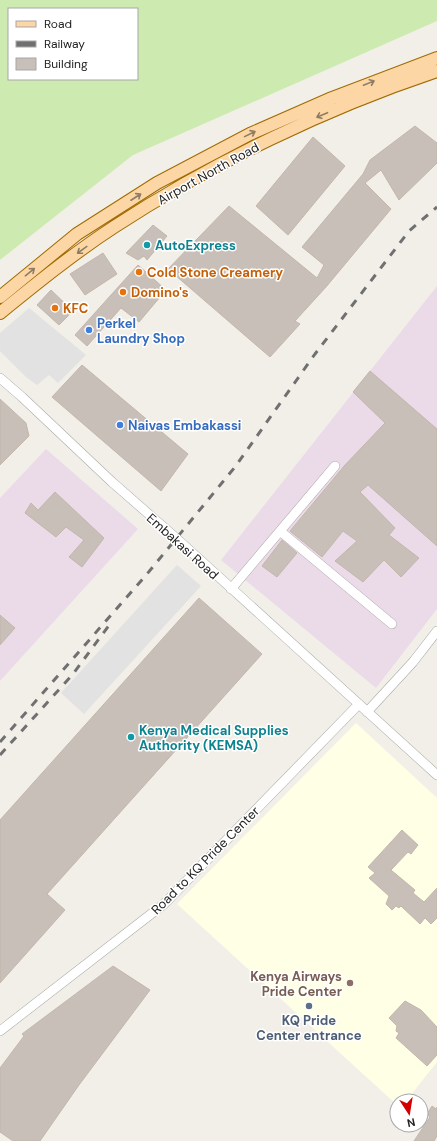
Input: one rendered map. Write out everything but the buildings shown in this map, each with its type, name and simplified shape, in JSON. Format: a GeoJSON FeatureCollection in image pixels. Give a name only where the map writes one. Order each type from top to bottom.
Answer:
{"type":"FeatureCollection","features":[{"type":"Feature","properties":{"kind":"main road","name":"Airport North Road"},"geometry":{"type":"LineString","coordinates":[[0,297],[77,234],[157,183],[250,134],[332,98],[437,58]]}},
{"type":"Feature","properties":{"kind":"main road","name":"Airport North Road"},"geometry":{"type":"LineString","coordinates":[[0,313],[50,273],[114,227],[187,183],[264,142],[320,116],[437,71]]}},
{"type":"Feature","properties":{"kind":"street","name":"Embakasi Road"},"geometry":{"type":"LineString","coordinates":[[0,378],[230,589],[437,775]]}},
{"type":"Feature","properties":{"kind":"street"},"geometry":{"type":"LineString","coordinates":[[230,589],[335,466]]}},
{"type":"Feature","properties":{"kind":"street"},"geometry":{"type":"LineString","coordinates":[[280,531],[392,624]]}},
{"type":"Feature","properties":{"kind":"street"},"geometry":{"type":"LineString","coordinates":[[367,712],[413,662],[437,632]]}},
{"type":"Feature","properties":{"kind":"street","name":"Road to KQ Pride Center"},"geometry":{"type":"LineString","coordinates":[[0,1031],[164,904],[359,704]]}},
{"type":"Feature","properties":{"kind":"shaded area"},"geometry":{"type":"Polygon","coordinates":[[[437,286],[437,609],[376,688],[221,560],[437,286]]]}},
{"type":"Feature","properties":{"kind":"shaded area"},"geometry":{"type":"Polygon","coordinates":[[[29,308],[86,355],[58,383],[49,375],[37,385],[26,377],[0,351],[0,333],[29,308]]]}},
{"type":"Feature","properties":{"kind":"shaded area"},"geometry":{"type":"Polygon","coordinates":[[[46,449],[138,529],[0,681],[0,498],[46,449]]]}},
{"type":"Feature","properties":{"kind":"shaded area"},"geometry":{"type":"Polygon","coordinates":[[[177,565],[201,586],[84,714],[61,693],[177,565]]]}},
{"type":"Feature","properties":{"kind":"shaded area","name":"Kenya Airways Pride Center"},"geometry":{"type":"Polygon","coordinates":[[[356,723],[437,798],[437,1062],[412,1093],[389,1093],[389,1098],[177,904],[356,723]]]}},
{"type":"Feature","properties":{"kind":"green space"},"geometry":{"type":"Polygon","coordinates":[[[0,0],[437,0],[437,21],[133,155],[0,260],[0,0]]]}},
{"type":"Feature","properties":{"kind":"railway"},"geometry":{"type":"LineString","coordinates":[[0,742],[147,574],[235,467],[315,354],[409,231],[437,207]]}},
{"type":"Feature","properties":{"kind":"railway"},"geometry":{"type":"LineString","coordinates":[[0,755],[73,674],[110,624]]}},
{"type":"Feature","properties":{"kind":"place","name":"AutoExpress"},"geometry":{"type":"Point","coordinates":[147,245]}},
{"type":"Feature","properties":{"kind":"place","name":"Cold Stone Creamery"},"geometry":{"type":"Point","coordinates":[139,272]}},
{"type":"Feature","properties":{"kind":"place","name":"Domino's"},"geometry":{"type":"Point","coordinates":[123,292]}},
{"type":"Feature","properties":{"kind":"place","name":"KFC"},"geometry":{"type":"Point","coordinates":[55,308]}},
{"type":"Feature","properties":{"kind":"place","name":"Perkel Laundry Shop"},"geometry":{"type":"Point","coordinates":[89,330]}},
{"type":"Feature","properties":{"kind":"place","name":"Naivas Embakassi"},"geometry":{"type":"Point","coordinates":[120,425]}},
{"type":"Feature","properties":{"kind":"place","name":"Kenya Medical Supplies Authority (KEMSA)"},"geometry":{"type":"Point","coordinates":[131,737]}},
{"type":"Feature","properties":{"kind":"place","name":"Kenya Airways Pride Center"},"geometry":{"type":"Point","coordinates":[350,983]}},
{"type":"Feature","properties":{"kind":"place","name":"KQ Pride Center entrance"},"geometry":{"type":"Point","coordinates":[309,1006]}}]}
